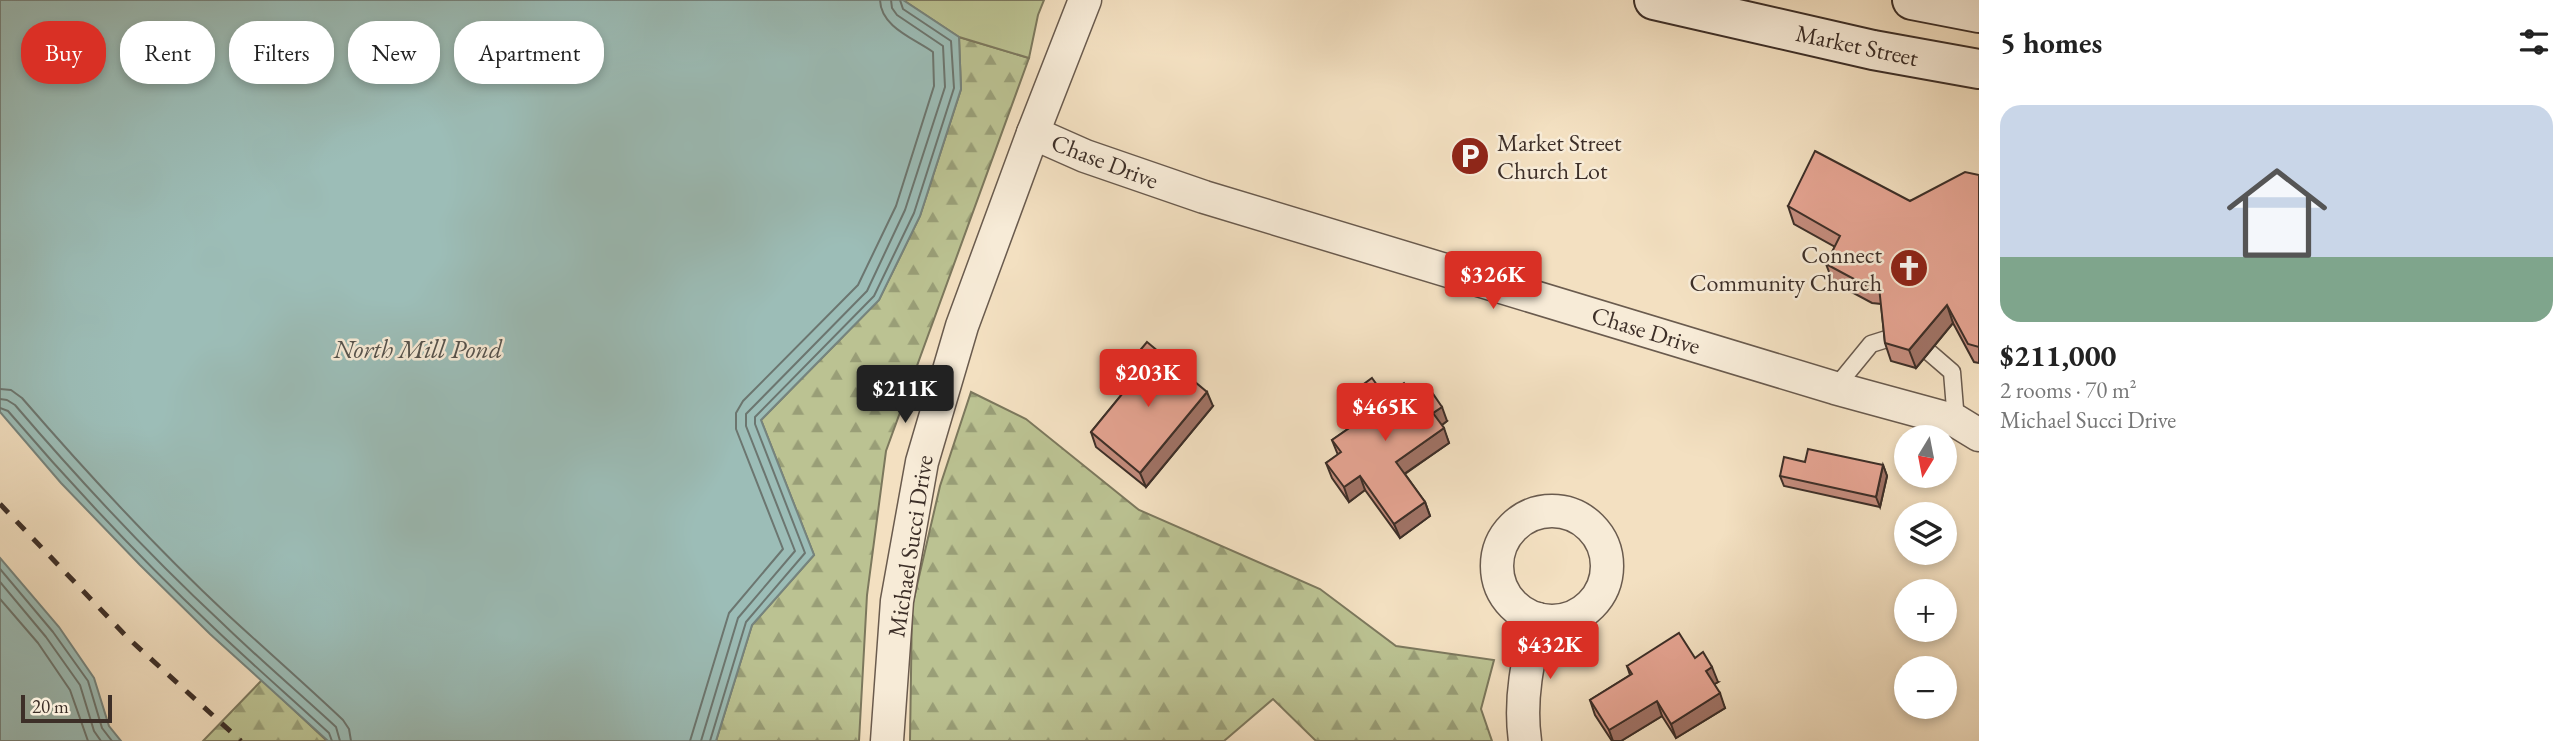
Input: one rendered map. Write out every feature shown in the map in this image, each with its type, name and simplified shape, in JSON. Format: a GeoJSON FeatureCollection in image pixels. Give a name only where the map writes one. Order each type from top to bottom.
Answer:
{"type":"FeatureCollection","features":[{"type":"Feature","properties":{"kind":"main road","name":"Market Street"},"geometry":{"type":"LineString","coordinates":[[1654,0],[1873,50],[1979,69]]}},
{"type":"Feature","properties":{"kind":"main road"},"geometry":{"type":"LineString","coordinates":[[1912,0],[1979,13]]}},
{"type":"Feature","properties":{"kind":"street","name":"Michael Succi Drive"},"geometry":{"type":"LineString","coordinates":[[887,741],[897,601],[922,462],[962,326],[1085,0]]}},
{"type":"Feature","properties":{"kind":"street","name":"Chase Drive"},"geometry":{"type":"LineString","coordinates":[[1033,133],[1085,156],[1204,197],[1968,428]]}},
{"type":"Feature","properties":{"kind":"street"},"geometry":{"type":"LineString","coordinates":[[1525,741],[1521,716],[1524,680],[1538,619]]}},
{"type":"Feature","properties":{"kind":"lane"},"geometry":{"type":"LineString","coordinates":[[1835,388],[1871,344],[1889,338]]}},
{"type":"Feature","properties":{"kind":"lane"},"geometry":{"type":"LineString","coordinates":[[1930,353],[1952,372],[1968,428]]}},
{"type":"Feature","properties":{"kind":"green space"},"geometry":{"type":"Polygon","coordinates":[[[903,0],[1044,0],[1029,58],[959,37],[903,0]]]}},
{"type":"Feature","properties":{"kind":"green space"},"geometry":{"type":"Polygon","coordinates":[[[959,37],[1029,58],[886,451],[867,595],[859,741],[716,741],[752,625],[814,555],[761,420],[879,300],[920,216],[961,89],[959,37]]]}},
{"type":"Feature","properties":{"kind":"green space"},"geometry":{"type":"Polygon","coordinates":[[[971,392],[1026,419],[1139,510],[1320,589],[1396,646],[1494,660],[1481,709],[1492,741],[1316,741],[1273,699],[1224,741],[910,741],[912,607],[940,486],[971,392]]]}},
{"type":"Feature","properties":{"kind":"green space"},"geometry":{"type":"Polygon","coordinates":[[[262,680],[327,741],[203,741],[262,680]]]}},
{"type":"Feature","properties":{"kind":"water","name":"North Mill Pond"},"geometry":{"type":"Polygon","coordinates":[[[0,0],[903,0],[959,37],[961,89],[920,216],[879,300],[761,420],[814,555],[752,625],[716,741],[328,741],[210,634],[140,565],[61,483],[0,412],[0,0]]]}},
{"type":"Feature","properties":{"kind":"water"},"geometry":{"type":"Polygon","coordinates":[[[0,558],[59,627],[94,678],[109,726],[121,741],[0,741],[0,558]]]}},
{"type":"Feature","properties":{"kind":"building","name":"Connect Community Church"},"geometry":{"type":"Polygon","coordinates":[[[1815,151],[1910,201],[1965,172],[1979,175],[1979,347],[1968,344],[1947,305],[1909,350],[1885,343],[1879,287],[1865,285],[1826,264],[1840,236],[1788,206],[1815,151]]]}},
{"type":"Feature","properties":{"kind":"building"},"geometry":{"type":"Polygon","coordinates":[[[1147,342],[1207,392],[1140,473],[1091,432],[1137,376],[1126,367],[1147,342]]]}},
{"type":"Feature","properties":{"kind":"building"},"geometry":{"type":"Polygon","coordinates":[[[1372,378],[1385,396],[1404,383],[1415,398],[1429,388],[1442,407],[1433,413],[1444,428],[1396,462],[1425,502],[1394,524],[1360,476],[1344,487],[1326,463],[1341,452],[1332,440],[1358,422],[1342,400],[1372,378]]]}},
{"type":"Feature","properties":{"kind":"building"},"geometry":{"type":"Polygon","coordinates":[[[1808,449],[1883,465],[1876,497],[1780,476],[1784,457],[1805,462],[1808,449]]]}},
{"type":"Feature","properties":{"kind":"building"},"geometry":{"type":"Polygon","coordinates":[[[1679,633],[1695,658],[1703,652],[1712,667],[1706,671],[1720,693],[1671,724],[1657,701],[1609,730],[1590,700],[1632,674],[1627,666],[1679,633]]]}},
{"type":"Feature","properties":{"kind":"railway"},"geometry":{"type":"LineString","coordinates":[[0,504],[128,638],[241,741]]}},
{"type":"Feature","properties":{"kind":"place","name":"Market Street Church Lot"},"geometry":{"type":"Point","coordinates":[1470,156]}},
{"type":"Feature","properties":{"kind":"place","name":"Connect Community Church"},"geometry":{"type":"Point","coordinates":[1909,268]}}]}
